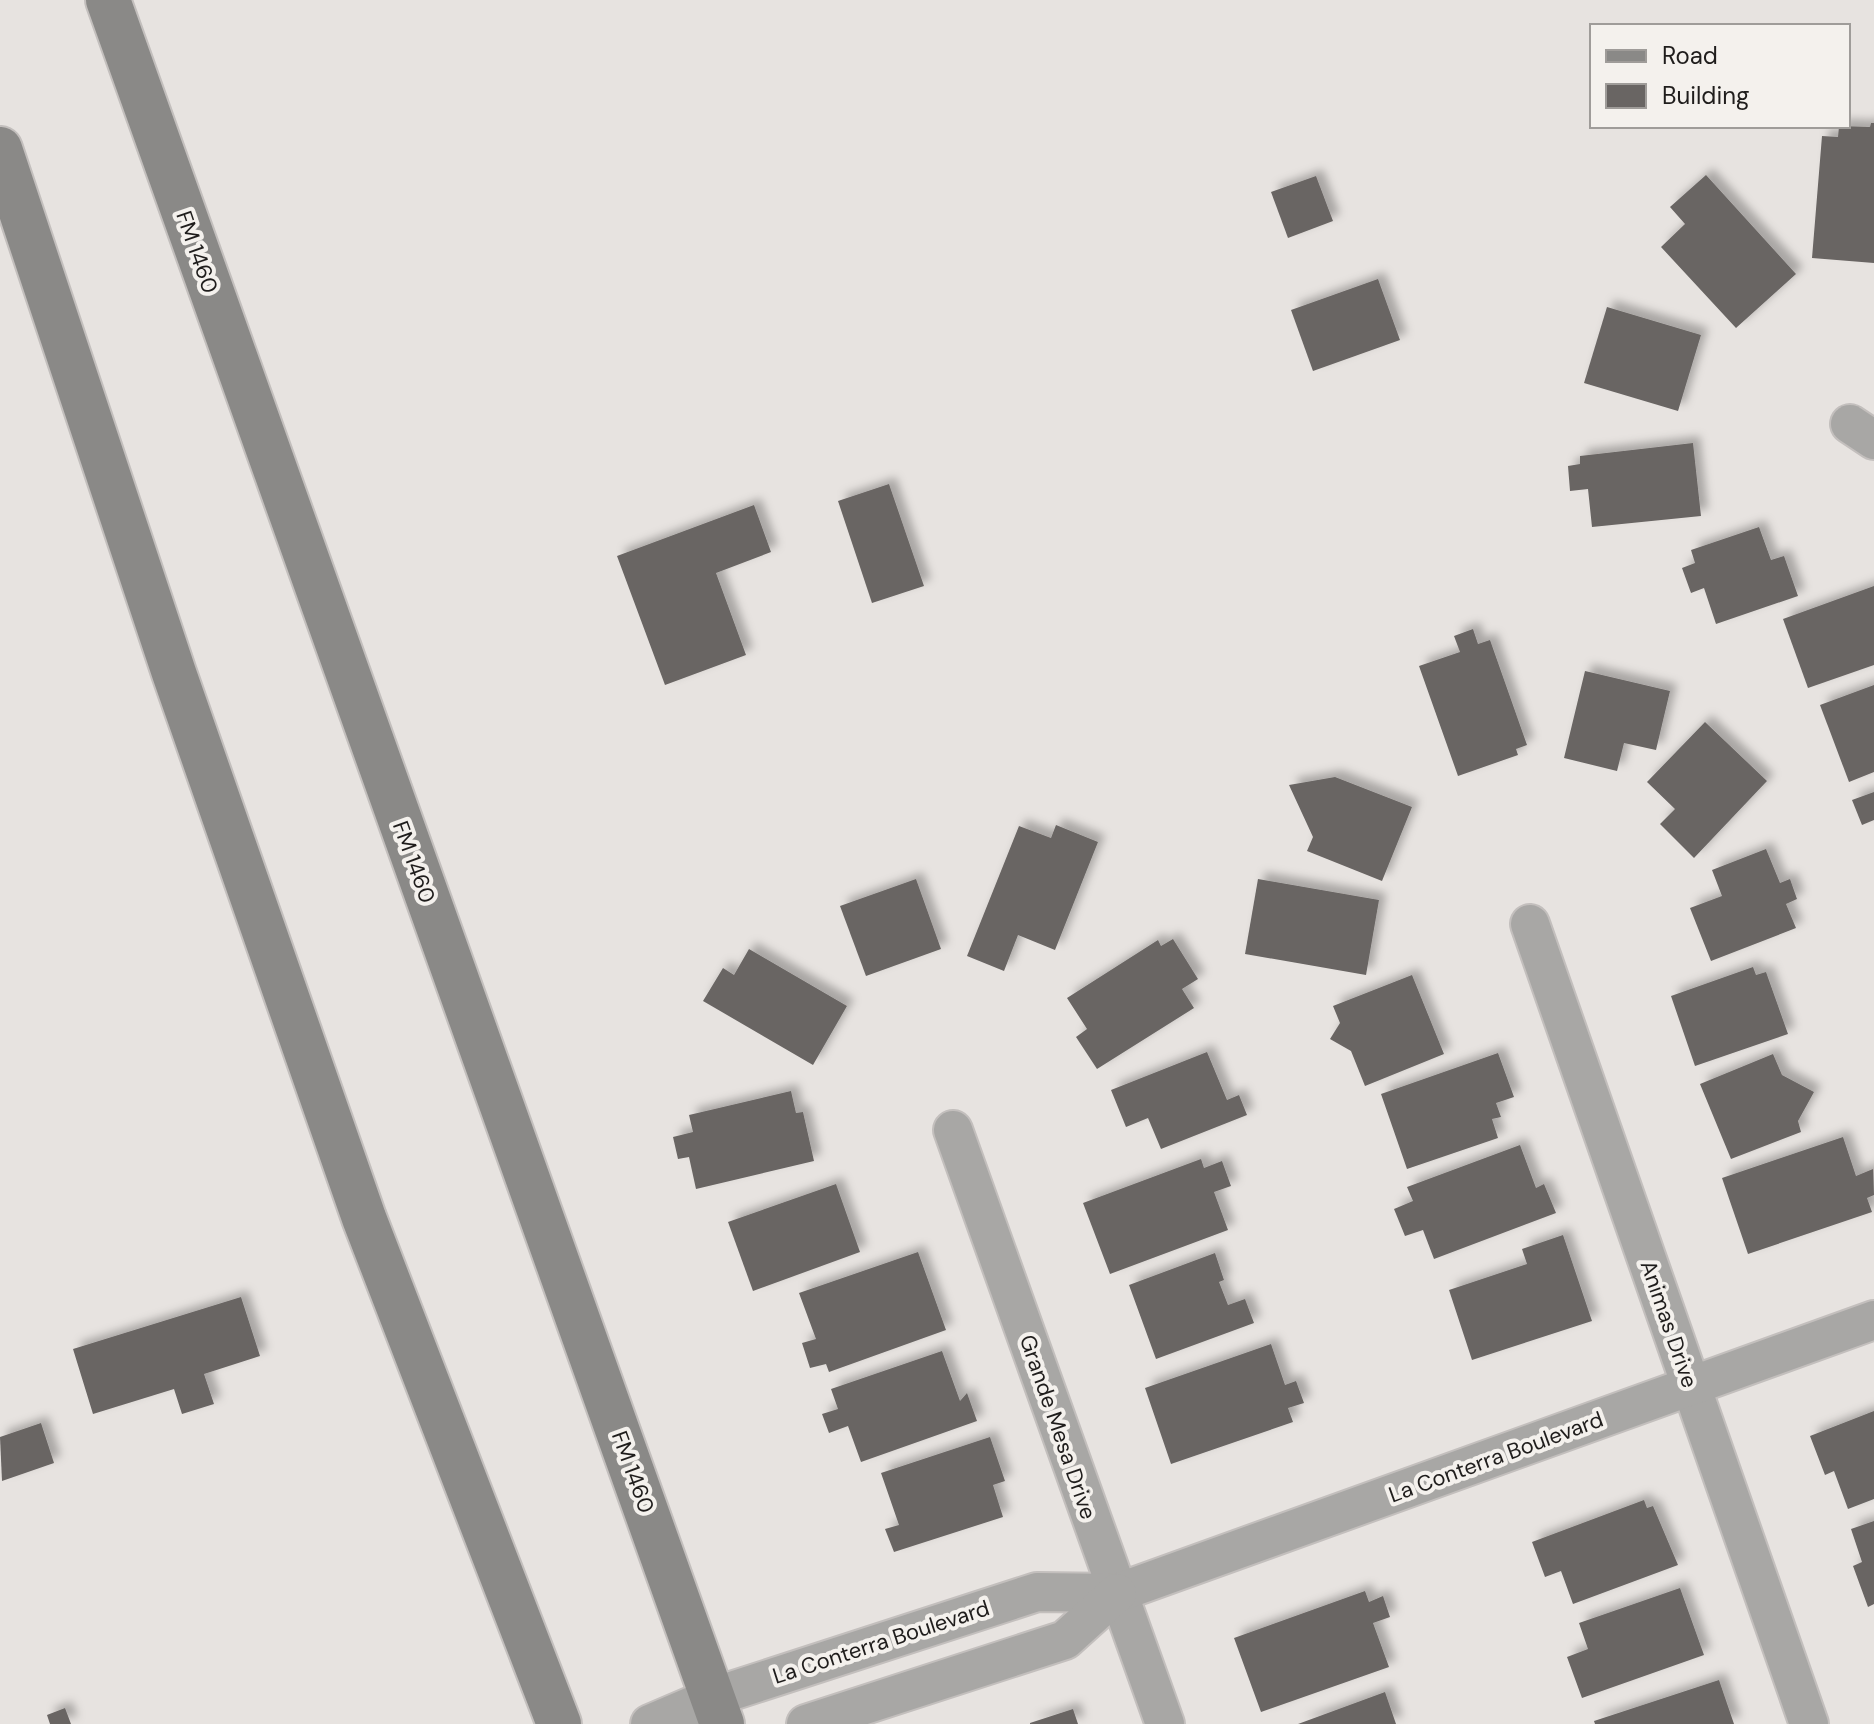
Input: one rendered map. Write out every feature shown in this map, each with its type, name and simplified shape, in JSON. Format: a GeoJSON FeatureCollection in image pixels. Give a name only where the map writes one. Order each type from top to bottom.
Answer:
{"type":"FeatureCollection","features":[{"type":"Feature","properties":{"kind":"main road","name":"FM 1460"},"geometry":{"type":"LineString","coordinates":[[108,0],[718,1710]]}},
{"type":"Feature","properties":{"kind":"main road"},"geometry":{"type":"LineString","coordinates":[[0,149],[174,673],[364,1218],[559,1724]]}},
{"type":"Feature","properties":{"kind":"street","name":"Animas Drive"},"geometry":{"type":"LineString","coordinates":[[1530,924],[1809,1724]]}},
{"type":"Feature","properties":{"kind":"street","name":"Grande Mesa Drive"},"geometry":{"type":"LineString","coordinates":[[953,1130],[1165,1724]]}},
{"type":"Feature","properties":{"kind":"street","name":"La Conterra Boulevard"},"geometry":{"type":"LineString","coordinates":[[650,1724],[718,1710],[1037,1592],[1117,1593],[1874,1320]]}},
{"type":"Feature","properties":{"kind":"street","name":"La Conterra Boulevard"},"geometry":{"type":"LineString","coordinates":[[806,1724],[1065,1640],[1117,1593]]}},
{"type":"Feature","properties":{"kind":"building"},"geometry":{"type":"Polygon","coordinates":[[[1874,123],[1874,263],[1812,258],[1822,136],[1838,137],[1839,128],[1870,127],[1874,123]]]}},
{"type":"Feature","properties":{"kind":"building"},"geometry":{"type":"Polygon","coordinates":[[[1706,175],[1796,274],[1736,328],[1661,247],[1685,224],[1670,207],[1706,175]]]}},
{"type":"Feature","properties":{"kind":"building"},"geometry":{"type":"Polygon","coordinates":[[[1316,176],[1333,221],[1288,238],[1271,192],[1316,176]]]}},
{"type":"Feature","properties":{"kind":"building"},"geometry":{"type":"Polygon","coordinates":[[[1378,279],[1400,340],[1313,371],[1291,310],[1378,279]]]}},
{"type":"Feature","properties":{"kind":"building"},"geometry":{"type":"Polygon","coordinates":[[[1607,307],[1701,335],[1678,411],[1584,383],[1607,307]]]}},
{"type":"Feature","properties":{"kind":"building"},"geometry":{"type":"Polygon","coordinates":[[[1693,443],[1701,516],[1592,527],[1588,489],[1570,491],[1568,466],[1580,464],[1580,456],[1693,443]]]}},
{"type":"Feature","properties":{"kind":"building"},"geometry":{"type":"Polygon","coordinates":[[[889,484],[924,586],[872,603],[838,501],[889,484]]]}},
{"type":"Feature","properties":{"kind":"building"},"geometry":{"type":"Polygon","coordinates":[[[754,505],[771,552],[716,573],[746,655],[665,685],[617,556],[754,505]]]}},
{"type":"Feature","properties":{"kind":"building"},"geometry":{"type":"Polygon","coordinates":[[[1759,527],[1771,560],[1784,556],[1798,596],[1716,624],[1704,588],[1691,593],[1682,568],[1695,563],[1691,550],[1759,527]]]}},
{"type":"Feature","properties":{"kind":"building"},"geometry":{"type":"Polygon","coordinates":[[[1874,586],[1874,665],[1808,688],[1783,619],[1874,586]]]}},
{"type":"Feature","properties":{"kind":"building"},"geometry":{"type":"Polygon","coordinates":[[[1473,629],[1478,644],[1490,640],[1527,745],[1516,749],[1518,755],[1458,776],[1419,666],[1460,652],[1454,636],[1473,629]]]}},
{"type":"Feature","properties":{"kind":"building"},"geometry":{"type":"Polygon","coordinates":[[[1585,671],[1670,691],[1656,750],[1624,743],[1617,771],[1564,758],[1585,671]]]}},
{"type":"Feature","properties":{"kind":"building"},"geometry":{"type":"Polygon","coordinates":[[[1874,685],[1874,772],[1849,782],[1820,705],[1874,685]]]}},
{"type":"Feature","properties":{"kind":"building"},"geometry":{"type":"Polygon","coordinates":[[[1705,722],[1767,781],[1694,858],[1660,824],[1675,809],[1647,782],[1705,722]]]}},
{"type":"Feature","properties":{"kind":"building"},"geometry":{"type":"Polygon","coordinates":[[[1335,777],[1412,807],[1382,881],[1307,851],[1313,837],[1289,785],[1335,777]]]}},
{"type":"Feature","properties":{"kind":"building"},"geometry":{"type":"Polygon","coordinates":[[[1874,792],[1874,820],[1862,825],[1852,800],[1874,792]]]}},
{"type":"Feature","properties":{"kind":"building"},"geometry":{"type":"Polygon","coordinates":[[[1056,825],[1098,842],[1055,950],[1018,935],[1004,971],[967,956],[1019,826],[1051,838],[1056,825]]]}},
{"type":"Feature","properties":{"kind":"building"},"geometry":{"type":"Polygon","coordinates":[[[1766,849],[1780,883],[1790,879],[1797,899],[1786,904],[1796,928],[1711,961],[1690,908],[1722,896],[1712,870],[1766,849]]]}},
{"type":"Feature","properties":{"kind":"building"},"geometry":{"type":"Polygon","coordinates":[[[916,879],[941,949],[866,976],[840,906],[916,879]]]}},
{"type":"Feature","properties":{"kind":"building"},"geometry":{"type":"Polygon","coordinates":[[[1258,879],[1379,900],[1366,975],[1245,954],[1258,879]]]}},
{"type":"Feature","properties":{"kind":"building"},"geometry":{"type":"Polygon","coordinates":[[[1173,939],[1198,979],[1182,989],[1194,1008],[1097,1069],[1076,1037],[1087,1029],[1067,998],[1158,940],[1161,946],[1173,939]]]}},
{"type":"Feature","properties":{"kind":"building"},"geometry":{"type":"Polygon","coordinates":[[[749,949],[847,1006],[813,1065],[703,1001],[723,968],[734,975],[749,949]]]}},
{"type":"Feature","properties":{"kind":"building"},"geometry":{"type":"Polygon","coordinates":[[[1753,967],[1756,975],[1766,972],[1788,1034],[1695,1066],[1671,996],[1753,967]]]}},
{"type":"Feature","properties":{"kind":"building"},"geometry":{"type":"Polygon","coordinates":[[[1412,975],[1444,1054],[1365,1086],[1351,1051],[1330,1039],[1340,1023],[1333,1006],[1412,975]]]}},
{"type":"Feature","properties":{"kind":"building"},"geometry":{"type":"Polygon","coordinates":[[[1207,1052],[1227,1100],[1239,1095],[1247,1115],[1161,1149],[1148,1118],[1126,1127],[1111,1090],[1207,1052]]]}},
{"type":"Feature","properties":{"kind":"building"},"geometry":{"type":"Polygon","coordinates":[[[1498,1053],[1514,1097],[1496,1103],[1501,1117],[1492,1119],[1498,1138],[1407,1169],[1381,1094],[1498,1053]]]}},
{"type":"Feature","properties":{"kind":"building"},"geometry":{"type":"Polygon","coordinates":[[[1773,1054],[1782,1075],[1814,1092],[1798,1121],[1801,1132],[1731,1159],[1700,1084],[1773,1054]]]}},
{"type":"Feature","properties":{"kind":"building"},"geometry":{"type":"Polygon","coordinates":[[[791,1091],[796,1113],[803,1112],[814,1161],[696,1189],[689,1157],[678,1159],[673,1137],[693,1132],[689,1115],[791,1091]]]}},
{"type":"Feature","properties":{"kind":"building"},"geometry":{"type":"Polygon","coordinates":[[[1843,1137],[1856,1176],[1873,1169],[1874,1195],[1867,1198],[1872,1212],[1748,1254],[1722,1178],[1843,1137]]]}},
{"type":"Feature","properties":{"kind":"building"},"geometry":{"type":"Polygon","coordinates":[[[1520,1145],[1536,1188],[1544,1184],[1556,1213],[1434,1259],[1423,1230],[1405,1236],[1394,1209],[1413,1201],[1407,1187],[1520,1145]]]}},
{"type":"Feature","properties":{"kind":"building"},"geometry":{"type":"Polygon","coordinates":[[[1201,1159],[1204,1168],[1222,1161],[1231,1186],[1214,1192],[1228,1230],[1110,1274],[1083,1203],[1201,1159]]]}},
{"type":"Feature","properties":{"kind":"building"},"geometry":{"type":"Polygon","coordinates":[[[836,1184],[860,1252],[753,1291],[728,1222],[836,1184]]]}},
{"type":"Feature","properties":{"kind":"building"},"geometry":{"type":"Polygon","coordinates":[[[1563,1235],[1592,1321],[1472,1360],[1449,1290],[1527,1264],[1522,1249],[1563,1235]]]}},
{"type":"Feature","properties":{"kind":"building"},"geometry":{"type":"Polygon","coordinates":[[[918,1252],[946,1330],[829,1372],[826,1364],[810,1368],[802,1343],[816,1339],[799,1293],[918,1252]]]}},
{"type":"Feature","properties":{"kind":"building"},"geometry":{"type":"Polygon","coordinates":[[[1215,1253],[1224,1280],[1219,1282],[1228,1305],[1245,1299],[1254,1323],[1156,1359],[1129,1285],[1215,1253]]]}},
{"type":"Feature","properties":{"kind":"building"},"geometry":{"type":"Polygon","coordinates":[[[241,1297],[260,1356],[204,1374],[214,1404],[182,1414],[174,1389],[93,1414],[73,1349],[241,1297]]]}},
{"type":"Feature","properties":{"kind":"building"},"geometry":{"type":"Polygon","coordinates":[[[1271,1344],[1285,1385],[1296,1381],[1304,1403],[1288,1408],[1293,1422],[1171,1464],[1145,1388],[1271,1344]]]}},
{"type":"Feature","properties":{"kind":"building"},"geometry":{"type":"Polygon","coordinates":[[[942,1351],[960,1401],[967,1393],[977,1421],[861,1462],[848,1426],[829,1433],[822,1414],[838,1409],[831,1389],[942,1351]]]}},
{"type":"Feature","properties":{"kind":"building"},"geometry":{"type":"Polygon","coordinates":[[[1874,1411],[1874,1499],[1848,1509],[1834,1471],[1825,1475],[1810,1436],[1874,1411]]]}},
{"type":"Feature","properties":{"kind":"building"},"geometry":{"type":"Polygon","coordinates":[[[41,1423],[54,1463],[2,1481],[0,1437],[41,1423]]]}},
{"type":"Feature","properties":{"kind":"building"},"geometry":{"type":"Polygon","coordinates":[[[990,1437],[1005,1481],[993,1485],[1003,1517],[894,1552],[885,1529],[899,1525],[881,1473],[990,1437]]]}},
{"type":"Feature","properties":{"kind":"building"},"geometry":{"type":"Polygon","coordinates":[[[1644,1500],[1647,1508],[1653,1506],[1678,1565],[1573,1604],[1561,1571],[1545,1577],[1532,1542],[1644,1500]]]}},
{"type":"Feature","properties":{"kind":"building"},"geometry":{"type":"Polygon","coordinates":[[[1874,1521],[1874,1604],[1868,1607],[1853,1566],[1862,1562],[1851,1529],[1874,1521]]]}},
{"type":"Feature","properties":{"kind":"building"},"geometry":{"type":"Polygon","coordinates":[[[1680,1588],[1704,1655],[1582,1698],[1567,1657],[1588,1649],[1579,1623],[1680,1588]]]}},
{"type":"Feature","properties":{"kind":"building"},"geometry":{"type":"Polygon","coordinates":[[[1365,1591],[1369,1602],[1383,1596],[1390,1617],[1373,1623],[1389,1667],[1261,1712],[1234,1638],[1365,1591]]]}},
{"type":"Feature","properties":{"kind":"building"},"geometry":{"type":"Polygon","coordinates":[[[1719,1680],[1734,1724],[1595,1724],[1594,1721],[1719,1680]]]}},
{"type":"Feature","properties":{"kind":"building"},"geometry":{"type":"Polygon","coordinates":[[[1385,1692],[1396,1724],[1298,1724],[1385,1692]]]}},
{"type":"Feature","properties":{"kind":"building"},"geometry":{"type":"Polygon","coordinates":[[[65,1708],[71,1724],[50,1724],[47,1715],[65,1708]]]}},
{"type":"Feature","properties":{"kind":"building"},"geometry":{"type":"Polygon","coordinates":[[[1073,1709],[1078,1724],[1030,1724],[1030,1723],[1073,1709]]]}}]}
